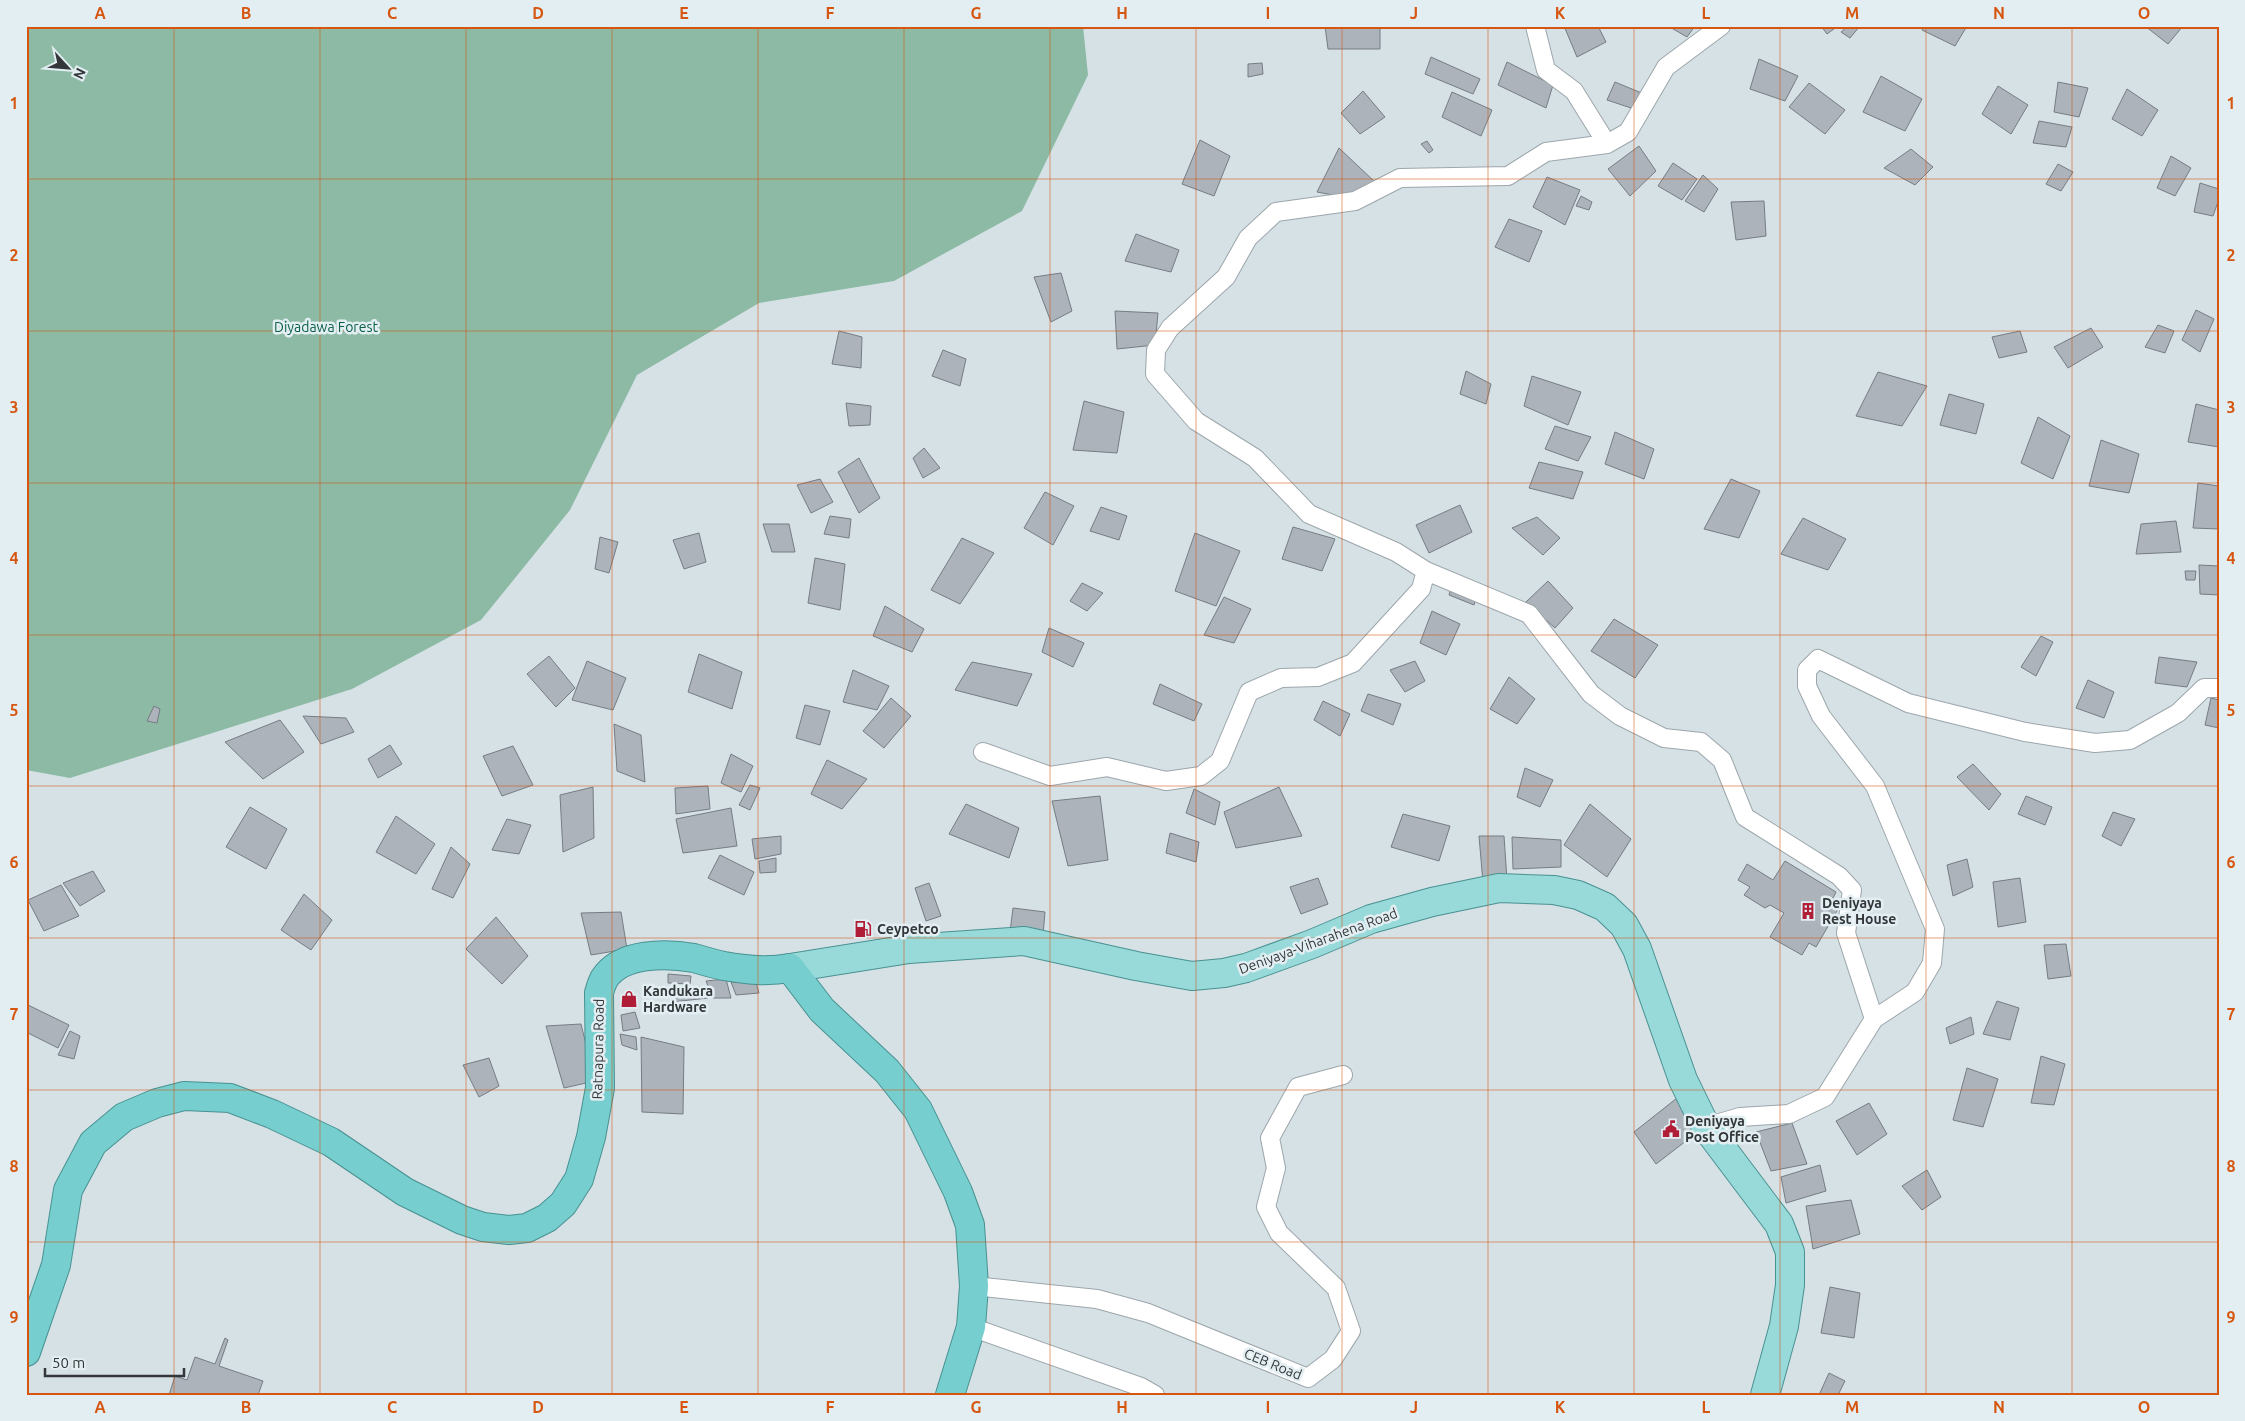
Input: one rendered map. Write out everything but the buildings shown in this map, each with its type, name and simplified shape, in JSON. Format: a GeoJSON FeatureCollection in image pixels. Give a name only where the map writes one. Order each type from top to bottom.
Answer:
{"type":"FeatureCollection","features":[{"type":"Feature","properties":{"kind":"highway","name":"Ratnapura Road"},"geometry":{"type":"LineString","coordinates":[[26,1352],[56,1265],[68,1190],[92,1143],[124,1117],[157,1103],[184,1096],[230,1098],[272,1114],[331,1142],[404,1192],[462,1220],[483,1228],[509,1230],[527,1228],[547,1218],[563,1204],[579,1179],[591,1137],[600,1088],[599,994],[604,979],[626,961],[646,957],[692,958],[723,966],[762,971],[790,968]]}},
{"type":"Feature","properties":{"kind":"highway"},"geometry":{"type":"LineString","coordinates":[[790,968],[822,1010],[887,1071],[918,1110],[958,1192],[970,1225],[974,1286],[971,1326],[950,1395]]}},
{"type":"Feature","properties":{"kind":"main road","name":"Deniyaya-Viharahena Road"},"geometry":{"type":"LineString","coordinates":[[790,968],[909,949],[1024,941],[1136,966],[1192,976],[1224,973],[1246,968],[1312,944],[1371,919],[1432,902],[1499,888],[1554,890],[1578,895],[1605,907],[1624,925],[1638,949],[1683,1080],[1706,1127],[1779,1224],[1790,1252],[1790,1285],[1784,1326],[1765,1395]]}},
{"type":"Feature","properties":{"kind":"street"},"geometry":{"type":"LineString","coordinates":[[1535,26],[1546,70],[1574,92],[1607,144]]}},
{"type":"Feature","properties":{"kind":"street"},"geometry":{"type":"LineString","coordinates":[[1721,26],[1666,67],[1628,132],[1607,144],[1546,152],[1508,176],[1400,178],[1355,201],[1276,212],[1248,238],[1226,277],[1170,328],[1156,350],[1155,374],[1196,422],[1255,458],[1309,514],[1396,552],[1426,572],[1528,614],[1592,694],[1620,716],[1664,738],[1701,742],[1722,760],[1745,817],[1839,876],[1852,890],[1846,933],[1874,1019]]}},
{"type":"Feature","properties":{"kind":"street"},"geometry":{"type":"LineString","coordinates":[[982,752],[1050,776],[1107,767],[1166,781],[1202,776],[1220,761],[1249,692],[1281,678],[1318,677],[1353,663],[1421,590],[1426,572]]}},
{"type":"Feature","properties":{"kind":"street"},"geometry":{"type":"LineString","coordinates":[[1706,1127],[1740,1118],[1790,1114],[1825,1097],[1874,1019],[1915,992],[1932,963],[1935,929],[1875,786],[1821,716],[1807,686],[1807,670],[1818,659],[1908,703],[2025,732],[2095,743],[2130,740],[2178,713],[2204,688],[2219,688]]}},
{"type":"Feature","properties":{"kind":"street","name":"CEB Road"},"geometry":{"type":"LineString","coordinates":[[974,1286],[1096,1299],[1148,1313],[1308,1378],[1333,1358],[1351,1331],[1336,1288],[1279,1233],[1266,1207],[1276,1168],[1270,1138],[1298,1087],[1343,1075]]}},
{"type":"Feature","properties":{"kind":"street"},"geometry":{"type":"LineString","coordinates":[[971,1326],[1140,1387],[1155,1395]]}},
{"type":"Feature","properties":{"kind":"green space","name":"Diyadawa Forest"},"geometry":{"type":"Polygon","coordinates":[[[26,26],[1083,26],[1088,75],[1022,211],[894,281],[759,303],[637,375],[570,510],[481,620],[352,689],[70,778],[26,770],[26,26]]]}},
{"type":"Feature","properties":{"kind":"place","name":"Deniyaya Rest House"},"geometry":{"type":"Point","coordinates":[1808,911]}},
{"type":"Feature","properties":{"kind":"place","name":"Ceypetco"},"geometry":{"type":"Point","coordinates":[863,929]}},
{"type":"Feature","properties":{"kind":"place","name":"Kandukara Hardware"},"geometry":{"type":"Point","coordinates":[629,999]}},
{"type":"Feature","properties":{"kind":"place","name":"Deniyaya Post Office"},"geometry":{"type":"Point","coordinates":[1671,1129]}}]}
